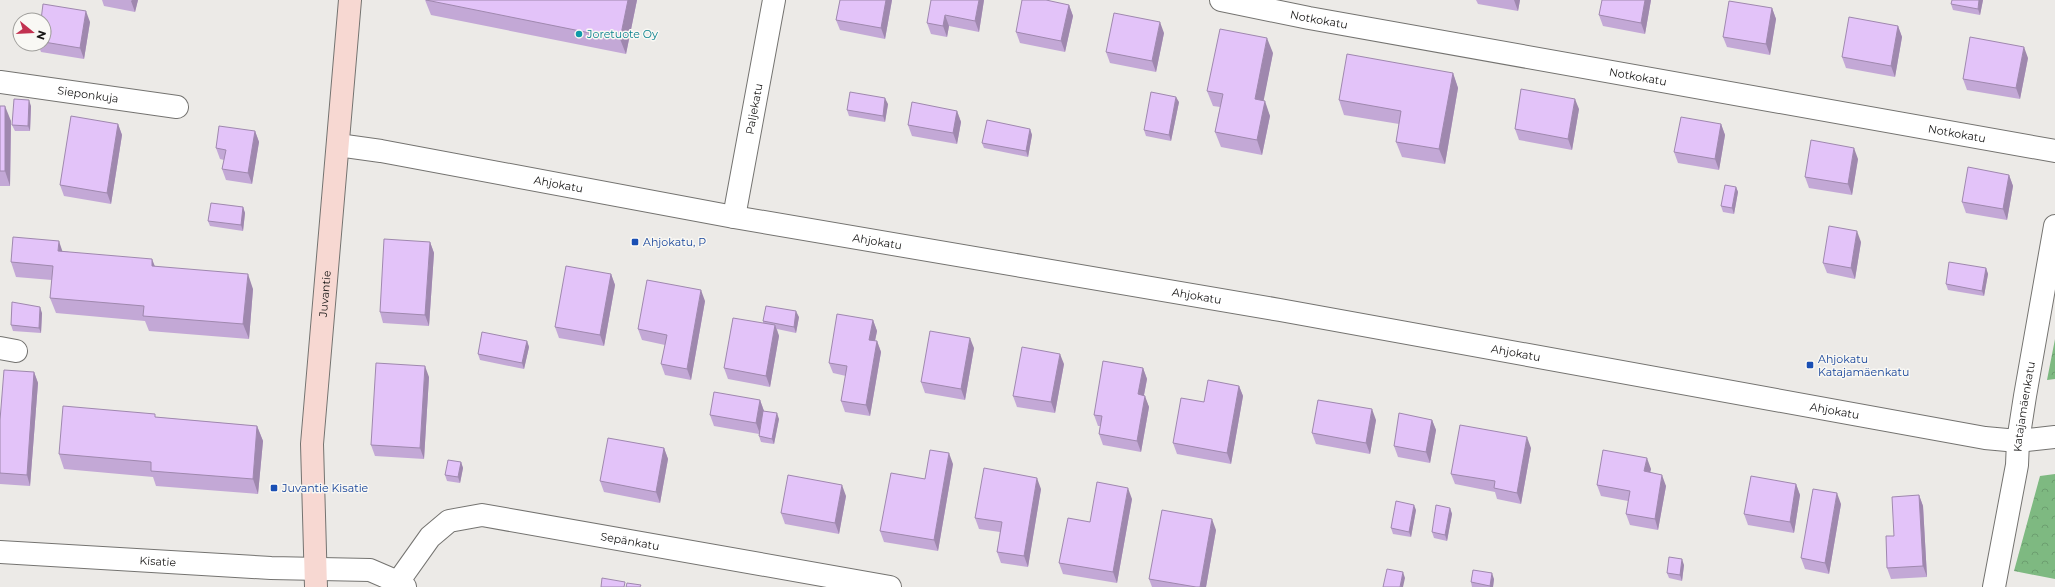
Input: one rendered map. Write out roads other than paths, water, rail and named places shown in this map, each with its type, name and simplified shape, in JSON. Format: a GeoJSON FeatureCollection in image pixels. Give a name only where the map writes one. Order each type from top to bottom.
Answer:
{"type":"FeatureCollection","features":[{"type":"Feature","properties":{"kind":"main road","name":"Juvantie"},"geometry":{"type":"LineString","coordinates":[[315,578],[312,444],[350,0]]}},
{"type":"Feature","properties":{"kind":"street","name":"Paljekatu"},"geometry":{"type":"LineString","coordinates":[[734,217],[774,0]]}},
{"type":"Feature","properties":{"kind":"street","name":"Notkokatu"},"geometry":{"type":"LineString","coordinates":[[1221,0],[1309,18],[2055,151]]}},
{"type":"Feature","properties":{"kind":"street","name":"Sieponkuja"},"geometry":{"type":"LineString","coordinates":[[0,82],[177,107]]}},
{"type":"Feature","properties":{"kind":"street","name":"Ahjokatu"},"geometry":{"type":"LineString","coordinates":[[338,146],[388,153],[734,217],[1280,310],[1984,438],[2018,441],[2055,437]]}},
{"type":"Feature","properties":{"kind":"street","name":"Katajamäenkatu"},"geometry":{"type":"LineString","coordinates":[[1994,587],[2017,466],[2018,441],[2055,226]]}},
{"type":"Feature","properties":{"kind":"street","name":"Sepänkatu"},"geometry":{"type":"LineString","coordinates":[[401,584],[430,538],[449,521],[482,515],[890,587]]}},
{"type":"Feature","properties":{"kind":"street","name":"Kisatie"},"geometry":{"type":"LineString","coordinates":[[0,552],[315,578],[370,570],[401,584]]}},
{"type":"Feature","properties":{"kind":"place","name":"Joretuote Oy"},"geometry":{"type":"Point","coordinates":[579,34]}},
{"type":"Feature","properties":{"kind":"place","name":"Ahjokatu, P"},"geometry":{"type":"Point","coordinates":[635,242]}},
{"type":"Feature","properties":{"kind":"place","name":"Ahjokatu Katajamäenkatu"},"geometry":{"type":"Point","coordinates":[1810,365]}},
{"type":"Feature","properties":{"kind":"place","name":"Juvantie Kisatie"},"geometry":{"type":"Point","coordinates":[274,488]}}]}
